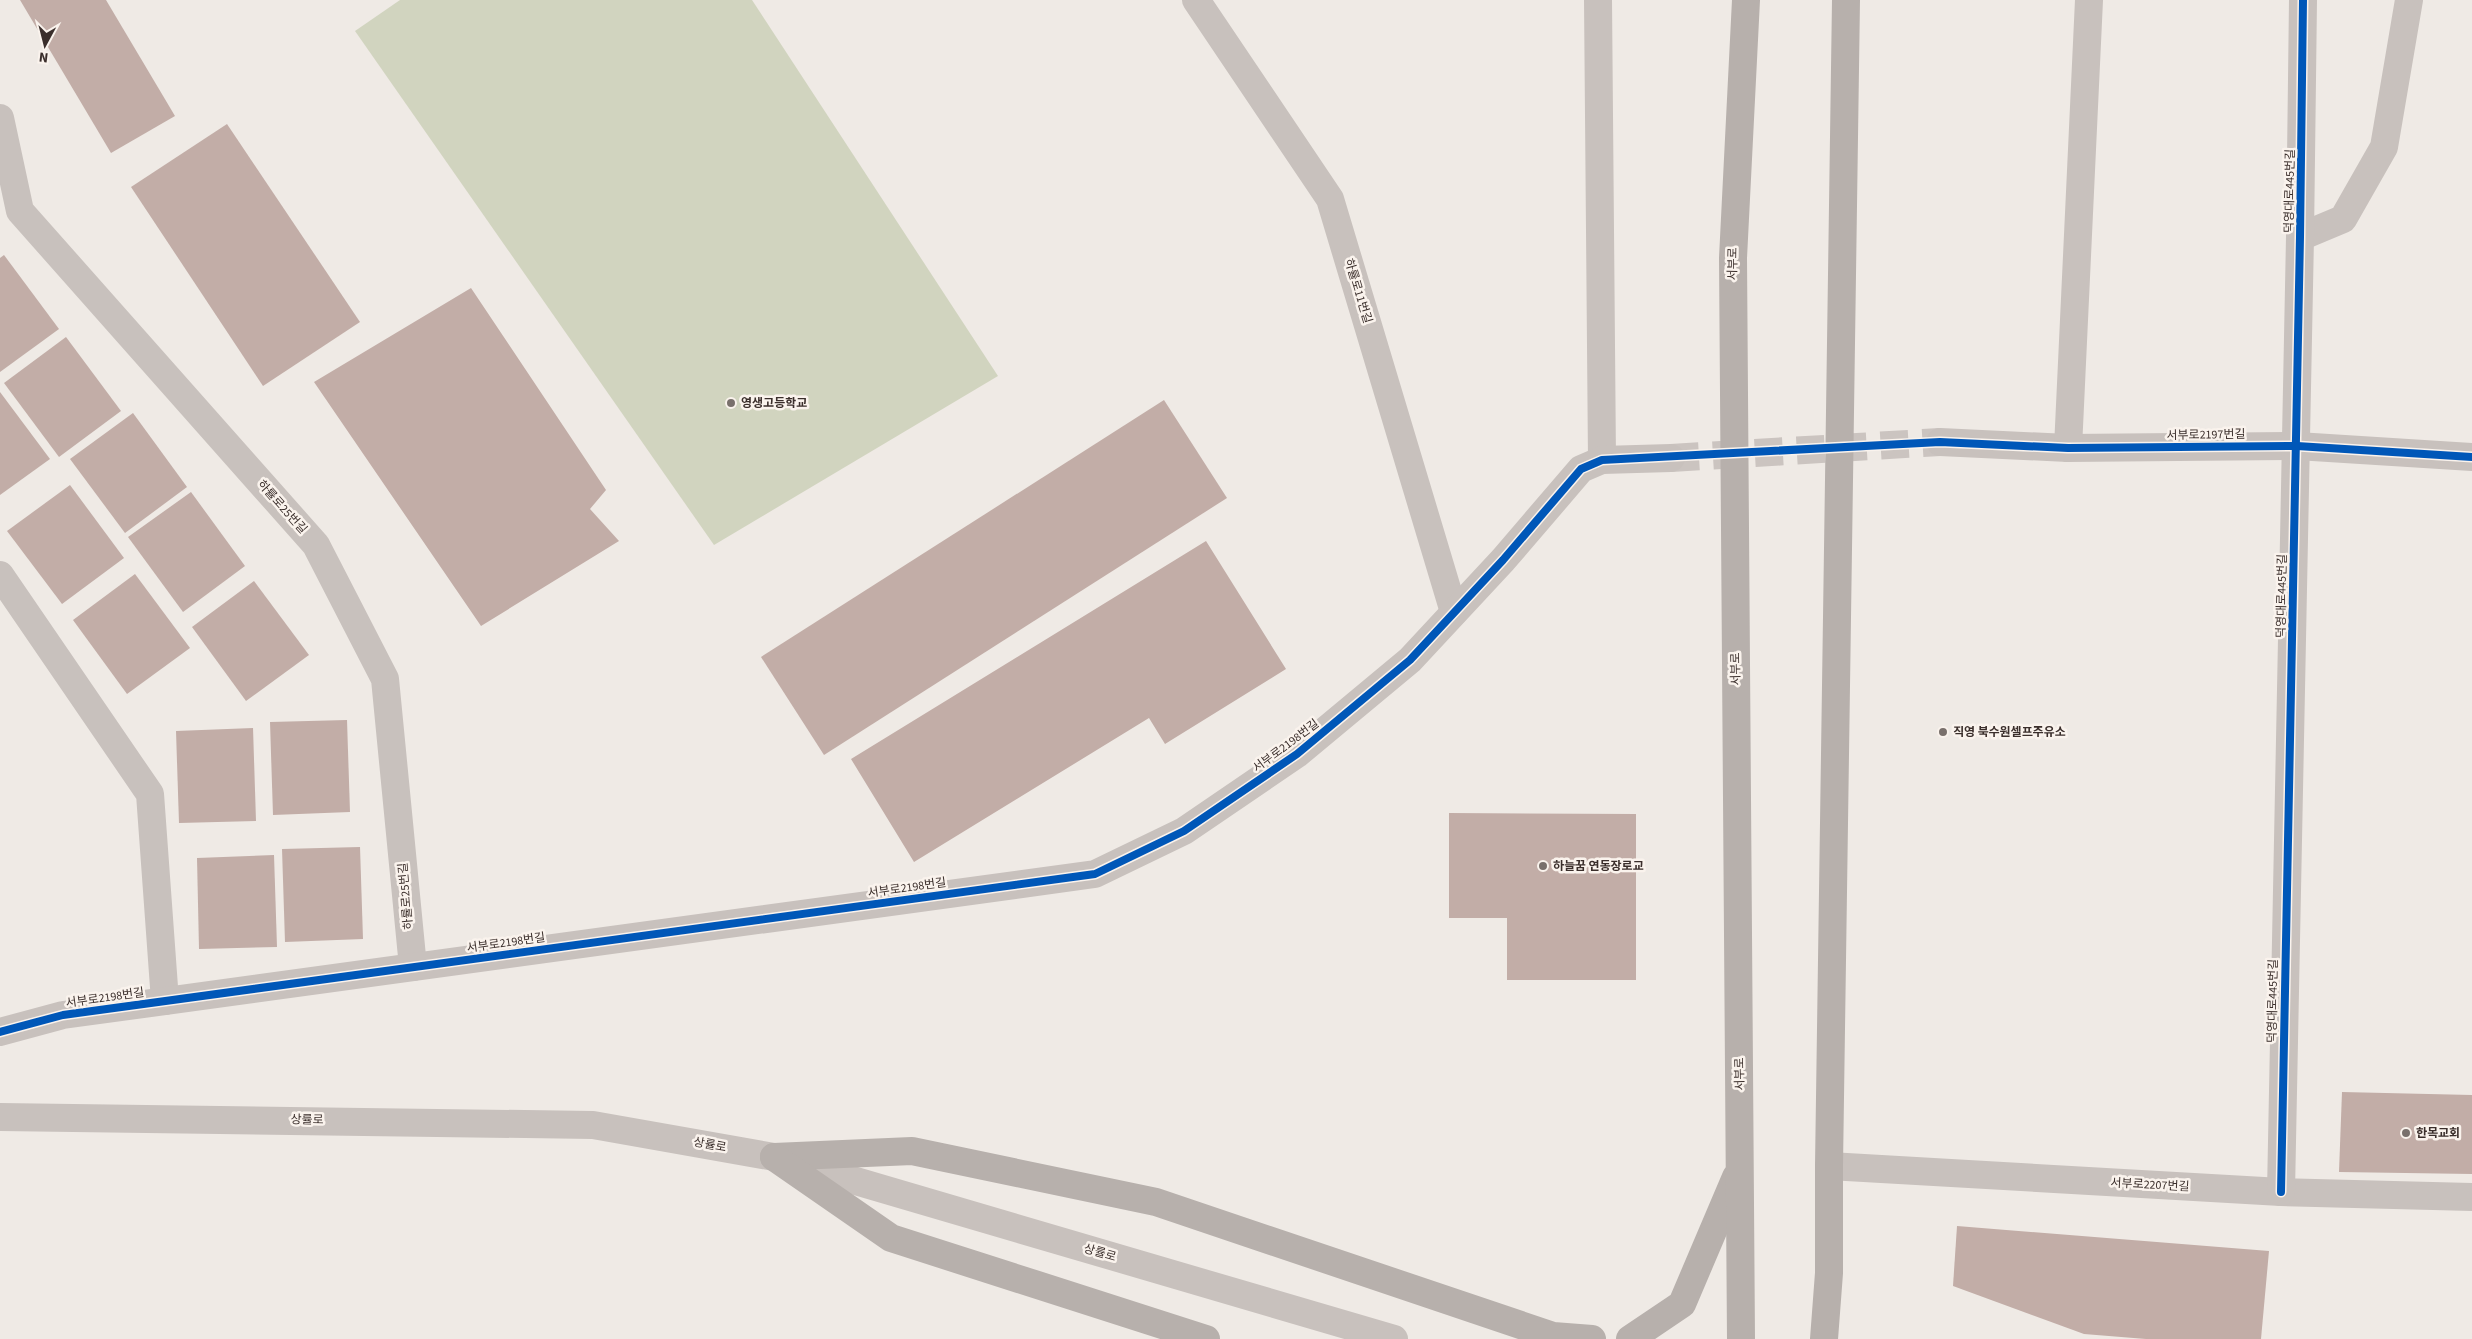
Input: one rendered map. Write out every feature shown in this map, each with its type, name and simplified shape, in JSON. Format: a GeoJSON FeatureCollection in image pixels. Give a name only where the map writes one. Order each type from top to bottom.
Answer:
{"type":"FeatureCollection","features":[{"type":"Feature","properties":{"kind":"main road","name":"서부로"},"geometry":{"type":"LineString","coordinates":[[1741,1339],[1733,258],[1746,0]]}},
{"type":"Feature","properties":{"kind":"main road"},"geometry":{"type":"LineString","coordinates":[[1824,1339],[1829,1273],[1846,0]]}},
{"type":"Feature","properties":{"kind":"main road"},"geometry":{"type":"LineString","coordinates":[[774,1157],[912,1151],[1156,1202],[1553,1336],[1592,1339]]}},
{"type":"Feature","properties":{"kind":"main road"},"geometry":{"type":"LineString","coordinates":[[774,1157],[891,1238],[1206,1339]]}},
{"type":"Feature","properties":{"kind":"main road"},"geometry":{"type":"LineString","coordinates":[[1630,1339],[1682,1304],[1741,1166]]}},
{"type":"Feature","properties":{"kind":"street","name":"하률로11번길"},"geometry":{"type":"LineString","coordinates":[[1196,0],[1330,199],[1454,612]]}},
{"type":"Feature","properties":{"kind":"street"},"geometry":{"type":"LineString","coordinates":[[1598,0],[1602,460]]}},
{"type":"Feature","properties":{"kind":"street"},"geometry":{"type":"LineString","coordinates":[[2068,448],[2089,0]]}},
{"type":"Feature","properties":{"kind":"street","name":"덕영대로445번길"},"geometry":{"type":"LineString","coordinates":[[2281,1192],[2303,0]]}},
{"type":"Feature","properties":{"kind":"street"},"geometry":{"type":"LineString","coordinates":[[2300,237],[2343,219],[2384,147],[2408,0]]}},
{"type":"Feature","properties":{"kind":"street","name":"하률로25번길"},"geometry":{"type":"LineString","coordinates":[[0,118],[20,211],[316,545],[385,679],[413,967]]}},
{"type":"Feature","properties":{"kind":"street","name":"서부로2197번길"},"geometry":{"type":"LineString","coordinates":[[1940,442],[2068,448],[2296,446],[2472,457]]}},
{"type":"Feature","properties":{"kind":"street","name":"서부로2198번길"},"geometry":{"type":"LineString","coordinates":[[0,1032],[63,1015],[1095,874],[1184,831],[1297,754],[1410,660],[1581,469],[1602,460],[1671,458]]}},
{"type":"Feature","properties":{"kind":"street"},"geometry":{"type":"LineString","coordinates":[[0,575],[150,794],[165,1001]]}},
{"type":"Feature","properties":{"kind":"street","name":"상률로"},"geometry":{"type":"LineString","coordinates":[[0,1117],[593,1125],[774,1157],[1394,1339]]}},
{"type":"Feature","properties":{"kind":"street","name":"서부로2207번길"},"geometry":{"type":"LineString","coordinates":[[1829,1166],[2281,1192],[2472,1198]]}},
{"type":"Feature","properties":{"kind":"green space"},"geometry":{"type":"Polygon","coordinates":[[[400,0],[752,0],[998,376],[714,545],[355,31],[400,0]]]}},
{"type":"Feature","properties":{"kind":"building"},"geometry":{"type":"Polygon","coordinates":[[[20,0],[106,0],[175,116],[111,153],[20,0]]]}},
{"type":"Feature","properties":{"kind":"building"},"geometry":{"type":"Polygon","coordinates":[[[227,124],[360,322],[263,386],[131,187],[227,124]]]}},
{"type":"Feature","properties":{"kind":"building"},"geometry":{"type":"Polygon","coordinates":[[[4,255],[59,329],[0,372],[0,258],[4,255]]]}},
{"type":"Feature","properties":{"kind":"building"},"geometry":{"type":"Polygon","coordinates":[[[471,288],[606,490],[590,509],[619,541],[481,626],[314,382],[471,288]]]}},
{"type":"Feature","properties":{"kind":"building"},"geometry":{"type":"Polygon","coordinates":[[[66,337],[121,411],[59,457],[4,383],[66,337]]]}},
{"type":"Feature","properties":{"kind":"building"},"geometry":{"type":"Polygon","coordinates":[[[0,392],[50,459],[0,495],[0,392]]]}},
{"type":"Feature","properties":{"kind":"building"},"geometry":{"type":"Polygon","coordinates":[[[1164,400],[1227,498],[824,755],[761,657],[1164,400]]]}},
{"type":"Feature","properties":{"kind":"building"},"geometry":{"type":"Polygon","coordinates":[[[133,413],[187,487],[125,533],[70,459],[133,413]]]}},
{"type":"Feature","properties":{"kind":"building"},"geometry":{"type":"Polygon","coordinates":[[[70,485],[124,558],[62,604],[7,531],[70,485]]]}},
{"type":"Feature","properties":{"kind":"building"},"geometry":{"type":"Polygon","coordinates":[[[191,492],[245,566],[183,612],[128,537],[191,492]]]}},
{"type":"Feature","properties":{"kind":"building"},"geometry":{"type":"Polygon","coordinates":[[[1206,541],[1286,669],[1165,744],[1149,718],[914,862],[851,759],[1206,541]]]}},
{"type":"Feature","properties":{"kind":"building"},"geometry":{"type":"Polygon","coordinates":[[[135,574],[190,648],[127,694],[73,620],[135,574]]]}},
{"type":"Feature","properties":{"kind":"building"},"geometry":{"type":"Polygon","coordinates":[[[254,581],[309,655],[246,701],[192,627],[254,581]]]}},
{"type":"Feature","properties":{"kind":"building"},"geometry":{"type":"Polygon","coordinates":[[[347,720],[350,812],[273,815],[270,722],[347,720]]]}},
{"type":"Feature","properties":{"kind":"building"},"geometry":{"type":"Polygon","coordinates":[[[253,728],[256,821],[179,823],[176,731],[253,728]]]}},
{"type":"Feature","properties":{"kind":"building","name":"하늘꿈 연동장로교"},"geometry":{"type":"Polygon","coordinates":[[[1449,813],[1636,814],[1636,980],[1507,980],[1507,918],[1449,918],[1449,813]]]}},
{"type":"Feature","properties":{"kind":"building"},"geometry":{"type":"Polygon","coordinates":[[[360,847],[363,939],[285,942],[282,849],[360,847]]]}},
{"type":"Feature","properties":{"kind":"building"},"geometry":{"type":"Polygon","coordinates":[[[274,855],[277,947],[199,949],[197,858],[274,855]]]}},
{"type":"Feature","properties":{"kind":"building","name":"한목교회"},"geometry":{"type":"Polygon","coordinates":[[[2342,1092],[2472,1095],[2472,1174],[2339,1172],[2342,1092]]]}},
{"type":"Feature","properties":{"kind":"building"},"geometry":{"type":"Polygon","coordinates":[[[1957,1226],[2269,1251],[2261,1339],[2146,1339],[2084,1334],[1953,1286],[1957,1226]]]}},
{"type":"Feature","properties":{"kind":"tunnel"},"geometry":{"type":"LineString","coordinates":[[1671,458],[1940,442]]}},
{"type":"Feature","properties":{"kind":"cycle path"},"geometry":{"type":"LineString","coordinates":[[2281,1192],[2303,0]]}},
{"type":"Feature","properties":{"kind":"cycle path"},"geometry":{"type":"LineString","coordinates":[[0,1032],[63,1015],[1095,874],[1184,831],[1297,754],[1410,660],[1503,560],[1581,469],[1602,460],[1940,442],[2068,448],[2297,446],[2472,457]]}},
{"type":"Feature","properties":{"kind":"place","name":"영생고등학교"},"geometry":{"type":"Point","coordinates":[731,403]}},
{"type":"Feature","properties":{"kind":"place","name":"직영 북수원셀프주유소"},"geometry":{"type":"Point","coordinates":[1943,732]}},
{"type":"Feature","properties":{"kind":"place","name":"하늘꿈 연동장로교"},"geometry":{"type":"Point","coordinates":[1543,866]}},
{"type":"Feature","properties":{"kind":"place","name":"한목교회"},"geometry":{"type":"Point","coordinates":[2406,1133]}}]}
